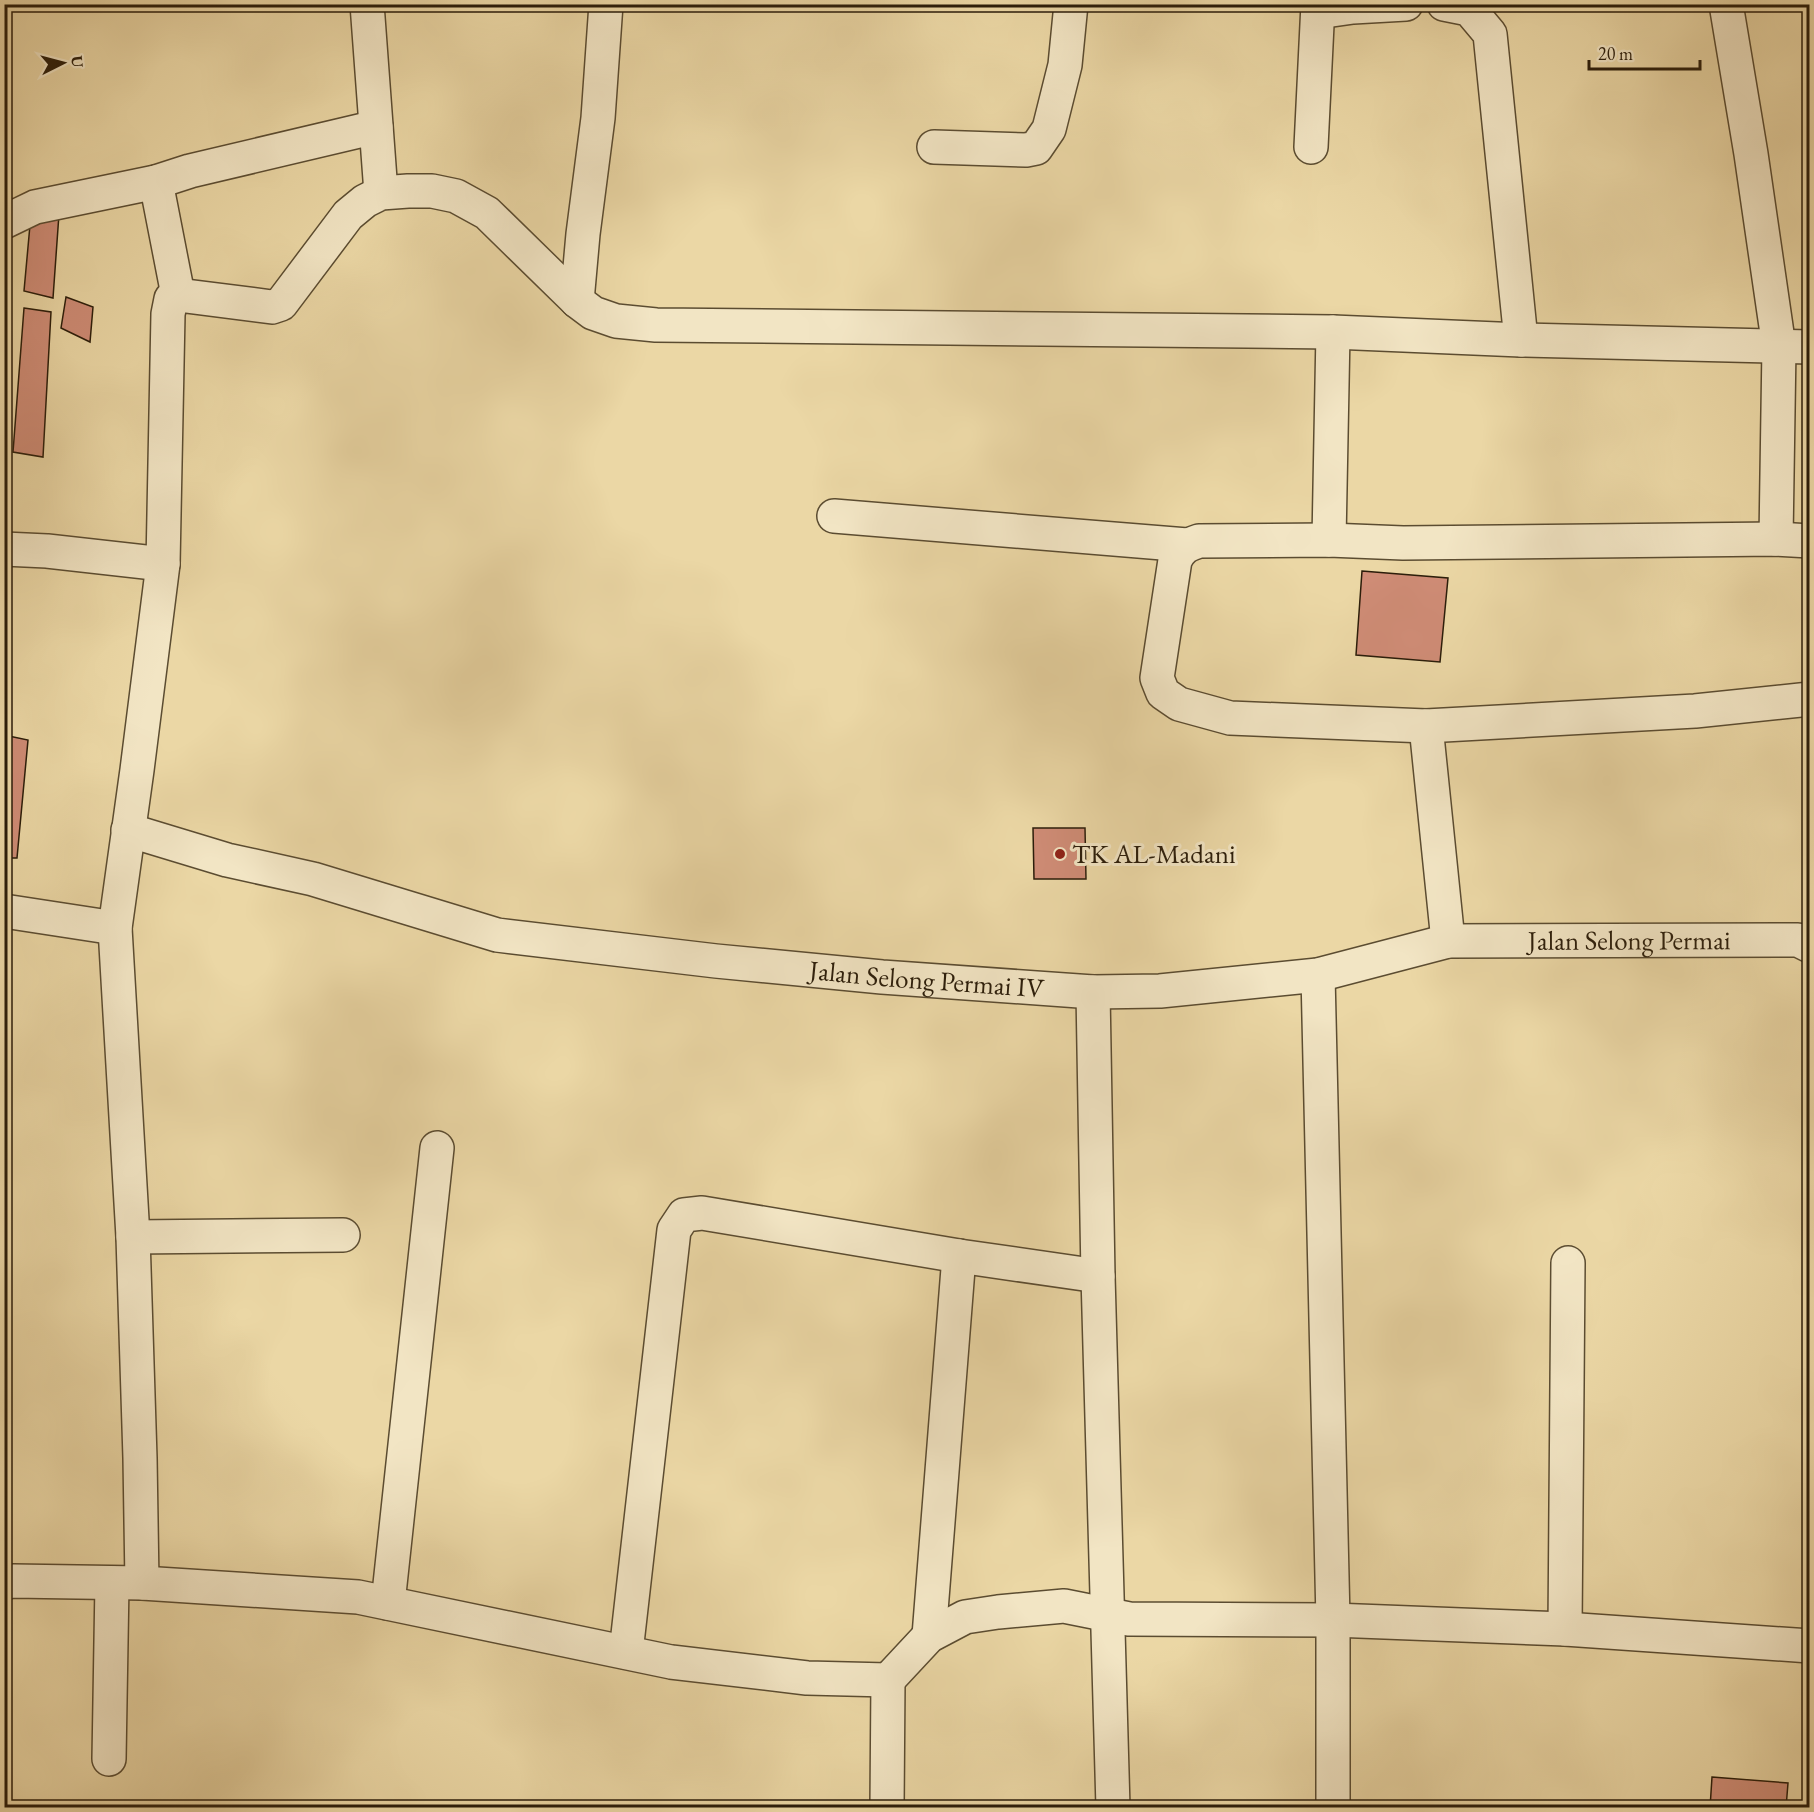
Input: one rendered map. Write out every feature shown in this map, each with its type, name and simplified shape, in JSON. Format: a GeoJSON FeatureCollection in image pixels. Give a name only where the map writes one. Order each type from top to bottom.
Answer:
{"type":"FeatureCollection","features":[{"type":"Feature","properties":{"kind":"street"},"geometry":{"type":"LineString","coordinates":[[368,4],[381,193]]}},
{"type":"Feature","properties":{"kind":"street"},"geometry":{"type":"LineString","coordinates":[[577,301],[598,118],[606,4]]}},
{"type":"Feature","properties":{"kind":"street"},"geometry":{"type":"LineString","coordinates":[[934,147],[1026,150],[1036,147],[1049,129],[1065,65],[1071,4]]}},
{"type":"Feature","properties":{"kind":"street"},"geometry":{"type":"LineString","coordinates":[[1311,147],[1318,8],[1406,4]]}},
{"type":"Feature","properties":{"kind":"street"},"geometry":{"type":"LineString","coordinates":[[1444,4],[1469,9],[1490,34],[1521,340]]}},
{"type":"Feature","properties":{"kind":"street"},"geometry":{"type":"LineString","coordinates":[[1726,4],[1751,154],[1794,347],[1776,539]]}},
{"type":"Feature","properties":{"kind":"street"},"geometry":{"type":"LineString","coordinates":[[4,222],[35,207],[156,182],[190,171],[376,127]]}},
{"type":"Feature","properties":{"kind":"street"},"geometry":{"type":"LineString","coordinates":[[156,182],[178,295]]}},
{"type":"Feature","properties":{"kind":"street"},"geometry":{"type":"LineString","coordinates":[[109,1759],[140,1458],[133,1238],[115,928],[163,564],[168,314],[171,299],[178,295],[272,307],[281,304],[348,216],[365,201],[381,193],[408,190],[456,195],[487,213],[577,301],[593,313],[616,321],[656,325],[1333,332],[1521,340],[1794,347]]}},
{"type":"Feature","properties":{"kind":"street"},"geometry":{"type":"LineString","coordinates":[[1329,540],[1333,332]]}},
{"type":"Feature","properties":{"kind":"street"},"geometry":{"type":"LineString","coordinates":[[834,516],[1187,545]]}},
{"type":"Feature","properties":{"kind":"street"},"geometry":{"type":"LineString","coordinates":[[1809,541],[1776,539],[1403,543],[1329,540],[1199,541],[1180,550],[1175,560],[1157,678],[1162,693],[1179,704],[1230,718],[1426,726],[1695,711],[1809,699]]}},
{"type":"Feature","properties":{"kind":"street"},"geometry":{"type":"LineString","coordinates":[[4,549],[47,551],[163,564]]}},
{"type":"Feature","properties":{"kind":"street"},"geometry":{"type":"LineString","coordinates":[[1426,726],[1448,940]]}},
{"type":"Feature","properties":{"kind":"street","name":"Jalan Selong Permai IV"},"geometry":{"type":"LineString","coordinates":[[128,830],[227,860],[313,879],[497,935],[716,961],[835,972],[1093,992],[1160,991],[1318,975],[1448,940]]}},
{"type":"Feature","properties":{"kind":"street"},"geometry":{"type":"LineString","coordinates":[[4,911],[115,928]]}},
{"type":"Feature","properties":{"kind":"street","name":"Jalan Selong Permai"},"geometry":{"type":"LineString","coordinates":[[1448,940],[1798,940],[1809,946]]}},
{"type":"Feature","properties":{"kind":"street"},"geometry":{"type":"LineString","coordinates":[[1318,975],[1333,1620],[1333,1808]]}},
{"type":"Feature","properties":{"kind":"street"},"geometry":{"type":"LineString","coordinates":[[1093,992],[1098,1276],[1113,1808]]}},
{"type":"Feature","properties":{"kind":"street"},"geometry":{"type":"LineString","coordinates":[[388,1603],[437,1148]]}},
{"type":"Feature","properties":{"kind":"street"},"geometry":{"type":"LineString","coordinates":[[626,1652],[674,1230],[684,1215],[702,1213],[959,1256],[1098,1276]]}},
{"type":"Feature","properties":{"kind":"street"},"geometry":{"type":"LineString","coordinates":[[133,1238],[343,1235]]}},
{"type":"Feature","properties":{"kind":"street"},"geometry":{"type":"LineString","coordinates":[[929,1636],[959,1256]]}},
{"type":"Feature","properties":{"kind":"street"},"geometry":{"type":"LineString","coordinates":[[1565,1629],[1568,1263]]}},
{"type":"Feature","properties":{"kind":"street"},"geometry":{"type":"LineString","coordinates":[[4,1583],[13,1581],[127,1583],[358,1597],[671,1662],[807,1678],[888,1680]]}},
{"type":"Feature","properties":{"kind":"street"},"geometry":{"type":"LineString","coordinates":[[887,1808],[888,1680],[929,1636],[965,1617],[1064,1606],[1130,1619],[1333,1620],[1565,1629],[1809,1646]]}},
{"type":"Feature","properties":{"kind":"building"},"geometry":{"type":"Polygon","coordinates":[[[59,214],[53,298],[24,291],[30,225],[59,214]]]}},
{"type":"Feature","properties":{"kind":"building"},"geometry":{"type":"Polygon","coordinates":[[[66,297],[93,307],[90,342],[61,328],[66,297]]]}},
{"type":"Feature","properties":{"kind":"building"},"geometry":{"type":"Polygon","coordinates":[[[24,308],[51,312],[43,457],[13,452],[24,308]]]}},
{"type":"Feature","properties":{"kind":"building"},"geometry":{"type":"Polygon","coordinates":[[[1362,571],[1448,578],[1440,662],[1356,655],[1362,571]]]}},
{"type":"Feature","properties":{"kind":"building"},"geometry":{"type":"Polygon","coordinates":[[[4,735],[28,740],[17,858],[4,858],[4,735]]]}},
{"type":"Feature","properties":{"kind":"building","name":"TK AL-Madani"},"geometry":{"type":"Polygon","coordinates":[[[1033,828],[1085,828],[1086,879],[1034,879],[1033,828]]]}},
{"type":"Feature","properties":{"kind":"building"},"geometry":{"type":"Polygon","coordinates":[[[1712,1777],[1788,1783],[1786,1808],[1710,1808],[1712,1777]]]}},
{"type":"Feature","properties":{"kind":"place","name":"TK AL-Madani"},"geometry":{"type":"Point","coordinates":[1060,854]}}]}
